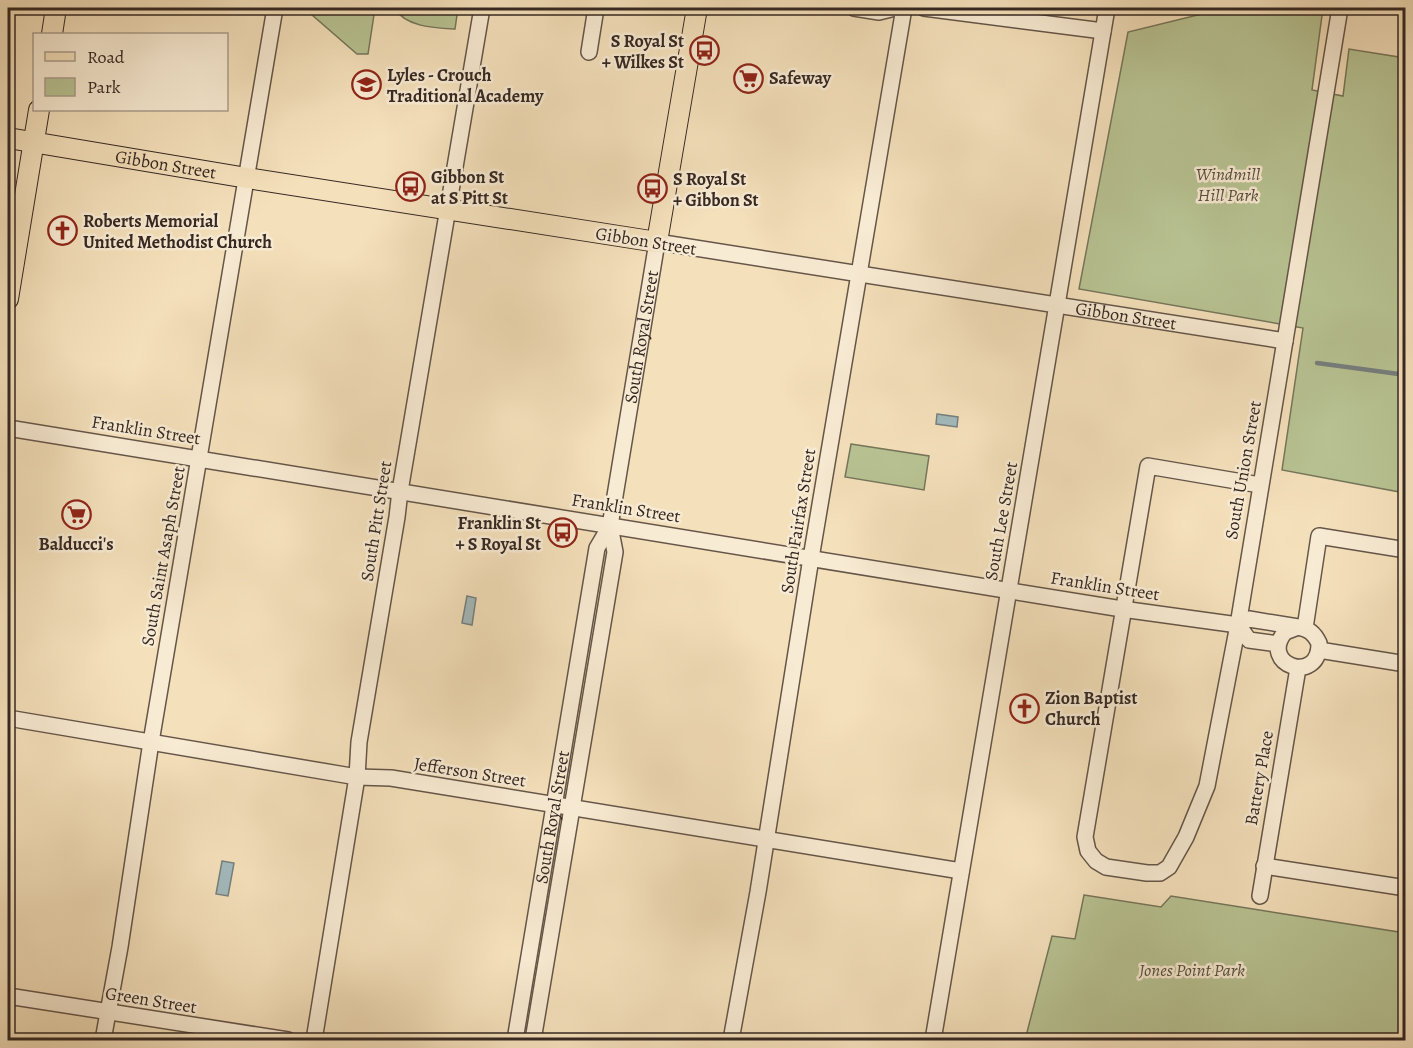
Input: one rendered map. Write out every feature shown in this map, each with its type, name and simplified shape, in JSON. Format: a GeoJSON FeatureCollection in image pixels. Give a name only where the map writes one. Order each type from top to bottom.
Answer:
{"type":"FeatureCollection","features":[{"type":"Feature","properties":{"kind":"main road"},"geometry":{"type":"LineString","coordinates":[[52,33],[56,8]]}},
{"type":"Feature","properties":{"kind":"main road","name":"South Royal Street"},"geometry":{"type":"LineString","coordinates":[[657,242],[697,8]]}},
{"type":"Feature","properties":{"kind":"main road"},"geometry":{"type":"LineString","coordinates":[[8,299],[39,111]]}},
{"type":"Feature","properties":{"kind":"main road","name":"Gibbon Street"},"geometry":{"type":"LineString","coordinates":[[8,138],[657,242]]}},
{"type":"Feature","properties":{"kind":"street","name":"South Saint Asaph Street"},"geometry":{"type":"LineString","coordinates":[[103,1041],[275,8]]}},
{"type":"Feature","properties":{"kind":"street","name":"South Pitt Street"},"geometry":{"type":"LineString","coordinates":[[314,1041],[357,777],[359,742],[482,8]]}},
{"type":"Feature","properties":{"kind":"street"},"geometry":{"type":"LineString","coordinates":[[589,52],[596,8]]}},
{"type":"Feature","properties":{"kind":"street"},"geometry":{"type":"LineString","coordinates":[[854,8],[879,12],[895,8]]}},
{"type":"Feature","properties":{"kind":"street","name":"South Fairfax Street"},"geometry":{"type":"LineString","coordinates":[[731,1041],[904,8]]}},
{"type":"Feature","properties":{"kind":"street"},"geometry":{"type":"LineString","coordinates":[[924,8],[1103,31]]}},
{"type":"Feature","properties":{"kind":"street","name":"South Lee Street"},"geometry":{"type":"LineString","coordinates":[[933,1041],[1107,8]]}},
{"type":"Feature","properties":{"kind":"street","name":"South Union Street"},"geometry":{"type":"LineString","coordinates":[[1122,609],[1085,837],[1088,851],[1096,861],[1106,867],[1160,873],[1169,867],[1186,837],[1207,786],[1238,625],[1340,8]]}},
{"type":"Feature","properties":{"kind":"street","name":"Gibbon Street"},"geometry":{"type":"LineString","coordinates":[[657,242],[1285,341]]}},
{"type":"Feature","properties":{"kind":"street","name":"South Royal Street"},"geometry":{"type":"LineString","coordinates":[[533,1041],[615,552],[610,526],[657,242]]}},
{"type":"Feature","properties":{"kind":"street","name":"Franklin Street"},"geometry":{"type":"LineString","coordinates":[[8,428],[1122,609],[1238,625],[1249,619],[1302,627]]}},
{"type":"Feature","properties":{"kind":"street"},"geometry":{"type":"LineString","coordinates":[[1122,609],[1148,466],[1260,485]]}},
{"type":"Feature","properties":{"kind":"street","name":"South Royal Street"},"geometry":{"type":"LineString","coordinates":[[514,1041],[597,548],[610,526]]}},
{"type":"Feature","properties":{"kind":"street"},"geometry":{"type":"LineString","coordinates":[[1302,627],[1319,536],[1406,549]]}},
{"type":"Feature","properties":{"kind":"street","name":"Franklin Street"},"geometry":{"type":"LineString","coordinates":[[1238,625],[1249,640],[1278,644]]}},
{"type":"Feature","properties":{"kind":"street"},"geometry":{"type":"LineString","coordinates":[[1302,627],[1316,636],[1319,650],[1311,663],[1298,668],[1281,658],[1278,644],[1285,632],[1302,627]]}},
{"type":"Feature","properties":{"kind":"street"},"geometry":{"type":"LineString","coordinates":[[1319,650],[1406,664]]}},
{"type":"Feature","properties":{"kind":"street","name":"Battery Place"},"geometry":{"type":"LineString","coordinates":[[1260,896],[1298,668]]}},
{"type":"Feature","properties":{"kind":"street","name":"Jefferson Street"},"geometry":{"type":"LineString","coordinates":[[8,718],[357,777],[391,778],[961,871]]}},
{"type":"Feature","properties":{"kind":"street"},"geometry":{"type":"LineString","coordinates":[[1264,866],[1406,888]]}},
{"type":"Feature","properties":{"kind":"street","name":"Green Street"},"geometry":{"type":"LineString","coordinates":[[8,996],[288,1041]]}},
{"type":"Feature","properties":{"kind":"green space"},"geometry":{"type":"Polygon","coordinates":[[[304,8],[375,8],[368,54],[357,54],[304,8]]]}},
{"type":"Feature","properties":{"kind":"green space"},"geometry":{"type":"Polygon","coordinates":[[[394,8],[458,8],[455,29],[413,23],[394,8]]]}},
{"type":"Feature","properties":{"kind":"green space","name":"Windmill Hill Park"},"geometry":{"type":"Polygon","coordinates":[[[1222,8],[1323,8],[1312,90],[1343,96],[1349,49],[1405,58],[1405,493],[1282,470],[1303,328],[1079,289],[1128,32],[1222,8]]]}},
{"type":"Feature","properties":{"kind":"green space"},"geometry":{"type":"Polygon","coordinates":[[[851,444],[929,456],[924,490],[845,477],[851,444]]]}},
{"type":"Feature","properties":{"kind":"green space","name":"Jones Point Park"},"geometry":{"type":"Polygon","coordinates":[[[1084,895],[1161,907],[1171,896],[1405,933],[1405,1040],[1025,1040],[1052,936],[1075,939],[1084,895]]]}},
{"type":"Feature","properties":{"kind":"water"},"geometry":{"type":"Polygon","coordinates":[[[937,414],[958,417],[957,427],[936,424],[937,414]]]}},
{"type":"Feature","properties":{"kind":"water"},"geometry":{"type":"Polygon","coordinates":[[[467,596],[476,598],[472,625],[462,623],[467,596]]]}},
{"type":"Feature","properties":{"kind":"water"},"geometry":{"type":"Polygon","coordinates":[[[222,861],[234,863],[228,896],[216,894],[222,861]]]}},
{"type":"Feature","properties":{"kind":"waterway"},"geometry":{"type":"LineString","coordinates":[[1317,363],[1406,375]]}},
{"type":"Feature","properties":{"kind":"place","name":"S Royal St + Wilkes St"},"geometry":{"type":"Point","coordinates":[705,51]}},
{"type":"Feature","properties":{"kind":"place","name":"Safeway"},"geometry":{"type":"Point","coordinates":[748,78]}},
{"type":"Feature","properties":{"kind":"place","name":"Lyles - Crouch Traditional Academy"},"geometry":{"type":"Point","coordinates":[366,85]}},
{"type":"Feature","properties":{"kind":"place","name":"Gibbon St at S Pitt St"},"geometry":{"type":"Point","coordinates":[410,187]}},
{"type":"Feature","properties":{"kind":"place","name":"S Royal St + Gibbon St"},"geometry":{"type":"Point","coordinates":[652,189]}},
{"type":"Feature","properties":{"kind":"place","name":"Roberts Memorial United Methodist Church"},"geometry":{"type":"Point","coordinates":[62,231]}},
{"type":"Feature","properties":{"kind":"place","name":"Balducci's"},"geometry":{"type":"Point","coordinates":[76,515]}},
{"type":"Feature","properties":{"kind":"place","name":"Franklin St + S Royal St"},"geometry":{"type":"Point","coordinates":[562,533]}},
{"type":"Feature","properties":{"kind":"place","name":"Zion Baptist Church"},"geometry":{"type":"Point","coordinates":[1024,708]}}]}
